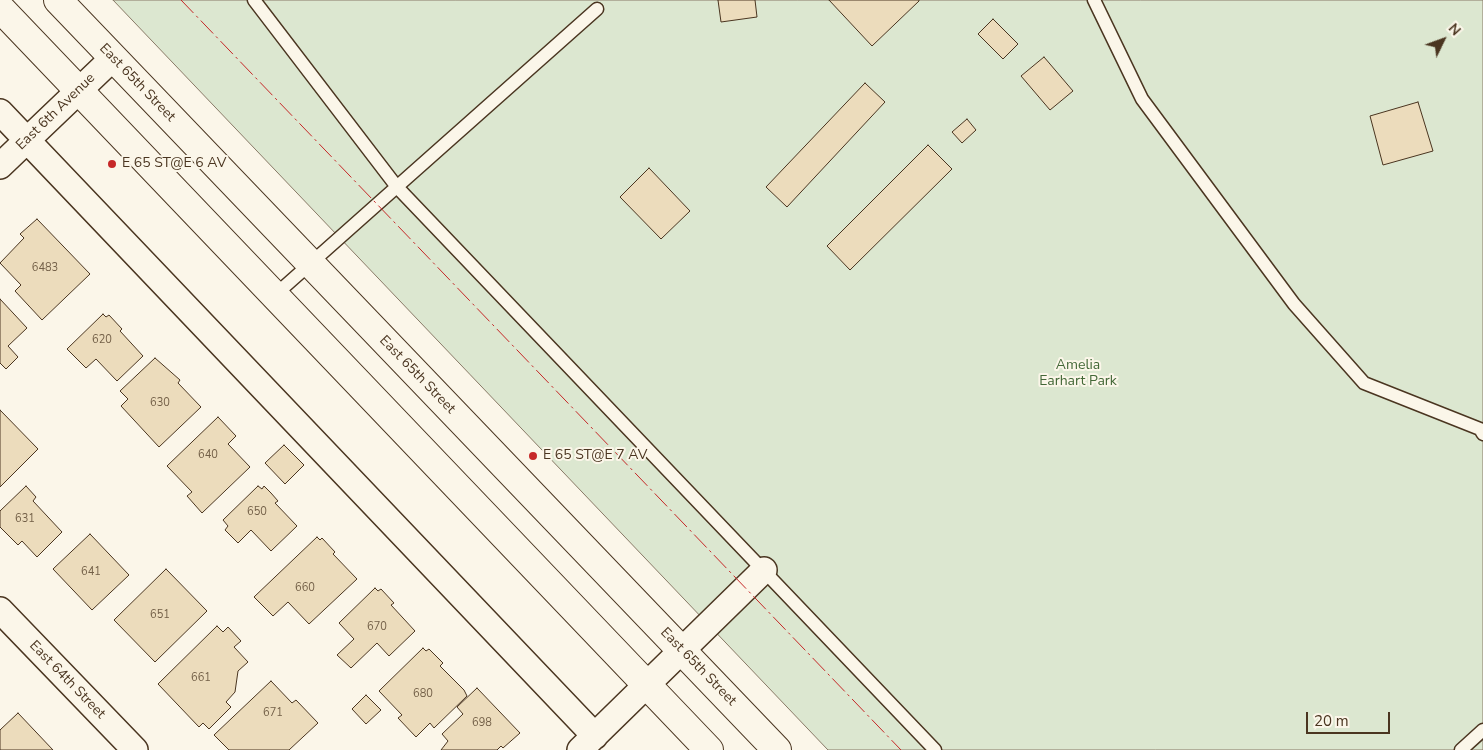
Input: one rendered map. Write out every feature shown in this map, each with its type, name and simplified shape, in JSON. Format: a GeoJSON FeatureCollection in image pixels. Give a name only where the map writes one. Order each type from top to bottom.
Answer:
{"type":"FeatureCollection","features":[{"type":"Feature","properties":{"kind":"main road","name":"East 65th Street"},"geometry":{"type":"LineString","coordinates":[[58,0],[777,750]]}},
{"type":"Feature","properties":{"kind":"main road"},"geometry":{"type":"LineString","coordinates":[[0,8],[709,750]]}},
{"type":"Feature","properties":{"kind":"street","name":"East 6th Avenue"},"geometry":{"type":"LineString","coordinates":[[0,166],[113,58]]}},
{"type":"Feature","properties":{"kind":"street"},"geometry":{"type":"LineString","coordinates":[[0,112],[587,743],[764,570]]}},
{"type":"Feature","properties":{"kind":"street","name":"East 64th Street"},"geometry":{"type":"LineString","coordinates":[[0,610],[135,750]]}},
{"type":"Feature","properties":{"kind":"lane"},"geometry":{"type":"LineString","coordinates":[[254,0],[397,187],[935,750]]}},
{"type":"Feature","properties":{"kind":"lane"},"geometry":{"type":"LineString","coordinates":[[1094,0],[1142,99],[1294,304],[1332,347],[1364,382],[1480,429],[1483,434]]}},
{"type":"Feature","properties":{"kind":"lane"},"geometry":{"type":"LineString","coordinates":[[274,295],[597,9]]}},
{"type":"Feature","properties":{"kind":"lane"},"geometry":{"type":"LineString","coordinates":[[1461,750],[1483,730]]}},
{"type":"Feature","properties":{"kind":"green space","name":"Amelia Earhart Park"},"geometry":{"type":"Polygon","coordinates":[[[113,0],[1483,0],[1483,750],[828,750],[113,0]]]}},
{"type":"Feature","properties":{"kind":"building"},"geometry":{"type":"Polygon","coordinates":[[[718,0],[755,0],[757,17],[721,22],[718,0]]]}},
{"type":"Feature","properties":{"kind":"building"},"geometry":{"type":"Polygon","coordinates":[[[829,0],[919,0],[919,1],[872,46],[829,0]]]}},
{"type":"Feature","properties":{"kind":"building"},"geometry":{"type":"Polygon","coordinates":[[[993,19],[1018,44],[1003,59],[978,34],[993,19]]]}},
{"type":"Feature","properties":{"kind":"building"},"geometry":{"type":"Polygon","coordinates":[[[1044,57],[1073,91],[1050,110],[1021,76],[1044,57]]]}},
{"type":"Feature","properties":{"kind":"building"},"geometry":{"type":"Polygon","coordinates":[[[865,83],[885,102],[787,207],[766,187],[865,83]]]}},
{"type":"Feature","properties":{"kind":"building"},"geometry":{"type":"Polygon","coordinates":[[[1418,102],[1433,151],[1383,165],[1370,116],[1418,102]]]}},
{"type":"Feature","properties":{"kind":"building"},"geometry":{"type":"Polygon","coordinates":[[[967,119],[976,130],[962,143],[952,132],[967,119]]]}},
{"type":"Feature","properties":{"kind":"building"},"geometry":{"type":"Polygon","coordinates":[[[928,145],[952,169],[850,270],[827,246],[928,145]]]}},
{"type":"Feature","properties":{"kind":"building"},"geometry":{"type":"Polygon","coordinates":[[[649,168],[690,211],[661,239],[620,197],[649,168]]]}},
{"type":"Feature","properties":{"kind":"building"},"geometry":{"type":"Polygon","coordinates":[[[37,219],[90,274],[42,320],[15,291],[21,285],[0,263],[24,238],[20,234],[37,219]]]}},
{"type":"Feature","properties":{"kind":"building"},"geometry":{"type":"Polygon","coordinates":[[[0,299],[27,328],[8,346],[18,357],[6,369],[0,363],[0,299]]]}},
{"type":"Feature","properties":{"kind":"building"},"geometry":{"type":"Polygon","coordinates":[[[103,314],[106,317],[109,315],[122,329],[120,331],[143,356],[117,381],[96,359],[86,368],[67,349],[103,314]]]}},
{"type":"Feature","properties":{"kind":"building"},"geometry":{"type":"Polygon","coordinates":[[[155,358],[180,380],[178,383],[201,407],[159,447],[121,406],[128,399],[120,391],[155,358]]]}},
{"type":"Feature","properties":{"kind":"building"},"geometry":{"type":"Polygon","coordinates":[[[0,410],[38,449],[0,487],[0,410]]]}},
{"type":"Feature","properties":{"kind":"building"},"geometry":{"type":"Polygon","coordinates":[[[218,417],[236,436],[228,444],[250,467],[202,513],[187,496],[192,492],[167,466],[218,417]]]}},
{"type":"Feature","properties":{"kind":"building"},"geometry":{"type":"Polygon","coordinates":[[[284,445],[304,465],[285,484],[265,463],[284,445]]]}},
{"type":"Feature","properties":{"kind":"building"},"geometry":{"type":"Polygon","coordinates":[[[26,486],[36,497],[33,501],[62,532],[37,557],[22,541],[18,545],[0,527],[0,511],[26,486]]]}},
{"type":"Feature","properties":{"kind":"building"},"geometry":{"type":"Polygon","coordinates":[[[258,486],[262,489],[264,486],[271,493],[278,501],[275,503],[297,526],[271,551],[251,530],[238,543],[225,530],[228,526],[223,520],[258,486]]]}},
{"type":"Feature","properties":{"kind":"building"},"geometry":{"type":"Polygon","coordinates":[[[90,534],[129,575],[92,610],[53,569],[90,534]]]}},
{"type":"Feature","properties":{"kind":"building"},"geometry":{"type":"Polygon","coordinates":[[[317,537],[320,540],[322,538],[335,552],[333,554],[357,579],[309,624],[288,602],[273,616],[254,597],[317,537]]]}},
{"type":"Feature","properties":{"kind":"building"},"geometry":{"type":"Polygon","coordinates":[[[166,569],[207,611],[155,662],[114,620],[166,569]]]}},
{"type":"Feature","properties":{"kind":"building"},"geometry":{"type":"Polygon","coordinates":[[[375,588],[378,591],[381,589],[394,603],[391,605],[415,631],[389,656],[377,643],[351,668],[337,655],[354,639],[339,623],[375,588]]]}},
{"type":"Feature","properties":{"kind":"building"},"geometry":{"type":"Polygon","coordinates":[[[217,626],[223,632],[228,627],[241,641],[234,647],[248,662],[238,671],[235,692],[226,702],[231,707],[209,729],[203,723],[199,727],[158,684],[217,626]]]}},
{"type":"Feature","properties":{"kind":"building"},"geometry":{"type":"Polygon","coordinates":[[[423,648],[426,651],[429,649],[443,663],[440,666],[464,690],[467,696],[434,728],[430,723],[416,737],[398,718],[402,715],[379,691],[423,648]]]}},
{"type":"Feature","properties":{"kind":"building"},"geometry":{"type":"Polygon","coordinates":[[[271,681],[292,703],[296,700],[318,723],[289,750],[229,750],[214,735],[271,681]]]}},
{"type":"Feature","properties":{"kind":"building"},"geometry":{"type":"Polygon","coordinates":[[[477,688],[520,733],[503,748],[501,746],[497,750],[441,750],[448,741],[442,734],[463,714],[457,707],[477,688]]]}},
{"type":"Feature","properties":{"kind":"building"},"geometry":{"type":"Polygon","coordinates":[[[366,695],[381,710],[366,724],[352,709],[366,695]]]}},
{"type":"Feature","properties":{"kind":"building"},"geometry":{"type":"Polygon","coordinates":[[[18,713],[53,750],[0,750],[0,730],[18,713]]]}},
{"type":"Feature","properties":{"kind":"power"},"geometry":{"type":"LineString","coordinates":[[181,0],[901,750]]}},
{"type":"Feature","properties":{"kind":"place","name":"E 65 ST@E 6 AV"},"geometry":{"type":"Point","coordinates":[112,164]}},
{"type":"Feature","properties":{"kind":"place","name":"E 65 ST@E 7 AV"},"geometry":{"type":"Point","coordinates":[533,456]}}]}
